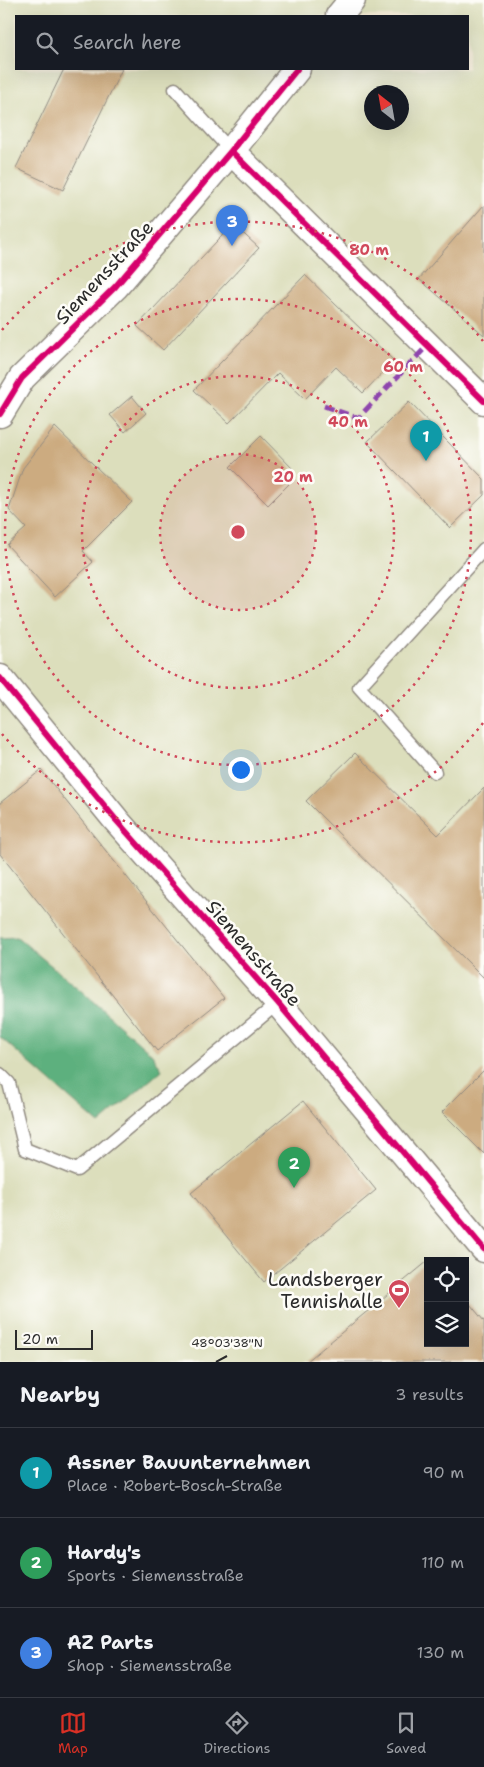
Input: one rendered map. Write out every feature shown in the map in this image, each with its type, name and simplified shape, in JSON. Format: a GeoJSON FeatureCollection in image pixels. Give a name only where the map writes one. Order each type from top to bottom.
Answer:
{"type":"FeatureCollection","features":[{"type":"Feature","properties":{"kind":"street"},"geometry":{"type":"LineString","coordinates":[[340,15],[352,0]]}},
{"type":"Feature","properties":{"kind":"street","name":"Siemensstraße"},"geometry":{"type":"LineString","coordinates":[[0,414],[22,378],[114,288],[231,151],[296,70]]}},
{"type":"Feature","properties":{"kind":"street"},"geometry":{"type":"LineString","coordinates":[[231,151],[484,401]]}},
{"type":"Feature","properties":{"kind":"street","name":"Siemensstraße"},"geometry":{"type":"LineString","coordinates":[[0,678],[116,820],[278,1003],[484,1249]]}},
{"type":"Feature","properties":{"kind":"lane"},"geometry":{"type":"LineString","coordinates":[[175,89],[231,151]]}},
{"type":"Feature","properties":{"kind":"lane"},"geometry":{"type":"LineString","coordinates":[[435,772],[360,687],[484,548]]}},
{"type":"Feature","properties":{"kind":"lane"},"geometry":{"type":"LineString","coordinates":[[0,1074],[9,1083],[25,1148],[77,1170],[278,1003]]}},
{"type":"Feature","properties":{"kind":"shaded area"},"geometry":{"type":"Polygon","coordinates":[[[0,0],[484,0],[484,1362],[0,1362],[0,0]]]}},
{"type":"Feature","properties":{"kind":"green space"},"geometry":{"type":"Polygon","coordinates":[[[17,937],[152,1054],[162,1070],[99,1124],[0,1037],[0,938],[17,937]]]}},
{"type":"Feature","properties":{"kind":"building"},"geometry":{"type":"Polygon","coordinates":[[[64,70],[122,70],[63,190],[16,168],[64,70]]]}},
{"type":"Feature","properties":{"kind":"building"},"geometry":{"type":"Polygon","coordinates":[[[484,205],[484,335],[419,279],[484,205]]]}},
{"type":"Feature","properties":{"kind":"building"},"geometry":{"type":"Polygon","coordinates":[[[233,224],[259,248],[163,350],[137,326],[233,224]]]}},
{"type":"Feature","properties":{"kind":"building"},"geometry":{"type":"Polygon","coordinates":[[[305,275],[394,361],[363,393],[336,367],[305,399],[278,373],[229,423],[194,390],[305,275]]]}},
{"type":"Feature","properties":{"kind":"building"},"geometry":{"type":"Polygon","coordinates":[[[132,396],[146,413],[125,432],[110,415],[132,396]]]}},
{"type":"Feature","properties":{"kind":"building"},"geometry":{"type":"Polygon","coordinates":[[[409,402],[484,479],[484,495],[450,528],[367,442],[409,402]]]}},
{"type":"Feature","properties":{"kind":"building"},"geometry":{"type":"Polygon","coordinates":[[[55,427],[132,502],[83,551],[93,562],[55,597],[7,545],[26,528],[9,510],[23,468],[55,427]]]}},
{"type":"Feature","properties":{"kind":"building"},"geometry":{"type":"Polygon","coordinates":[[[261,436],[292,468],[283,478],[289,484],[268,505],[230,467],[261,436]]]}},
{"type":"Feature","properties":{"kind":"building"},"geometry":{"type":"Polygon","coordinates":[[[355,753],[438,835],[484,788],[484,978],[306,801],[355,753]]]}},
{"type":"Feature","properties":{"kind":"building"},"geometry":{"type":"Polygon","coordinates":[[[41,770],[224,998],[157,1051],[0,854],[0,803],[41,770]]]}},
{"type":"Feature","properties":{"kind":"building"},"geometry":{"type":"Polygon","coordinates":[[[484,1070],[484,1154],[442,1112],[484,1070]]]}},
{"type":"Feature","properties":{"kind":"building"},"geometry":{"type":"Polygon","coordinates":[[[303,1101],[376,1190],[264,1282],[191,1193],[303,1101]]]}},
{"type":"Feature","properties":{"kind":"building","name":"Landsberger Tennishalle"},"geometry":{"type":"Polygon","coordinates":[[[424,1264],[424,1347],[469,1347],[469,1303],[484,1321],[484,1362],[306,1362],[424,1264]]]}},
{"type":"Feature","properties":{"kind":"marked path"},"geometry":{"type":"LineString","coordinates":[[324,406],[358,418],[428,345]]}},
{"type":"Feature","properties":{"kind":"cycle path"},"geometry":{"type":"LineString","coordinates":[[0,414],[22,378],[115,287],[231,151],[296,70]]}},
{"type":"Feature","properties":{"kind":"cycle path"},"geometry":{"type":"LineString","coordinates":[[231,151],[484,401]]}},
{"type":"Feature","properties":{"kind":"cycle path"},"geometry":{"type":"LineString","coordinates":[[0,678],[116,820],[278,1003],[484,1249]]}},
{"type":"Feature","properties":{"kind":"place","name":"AZ Parts"},"geometry":{"type":"Point","coordinates":[232,246]}},
{"type":"Feature","properties":{"kind":"place","name":"Assner Bauunternehmen"},"geometry":{"type":"Point","coordinates":[426,461]}},
{"type":"Feature","properties":{"kind":"place","name":"Hardy's"},"geometry":{"type":"Point","coordinates":[294,1188]}},
{"type":"Feature","properties":{"kind":"place","name":"Landsberger Tennishalle"},"geometry":{"type":"Point","coordinates":[399,1309]}}]}
